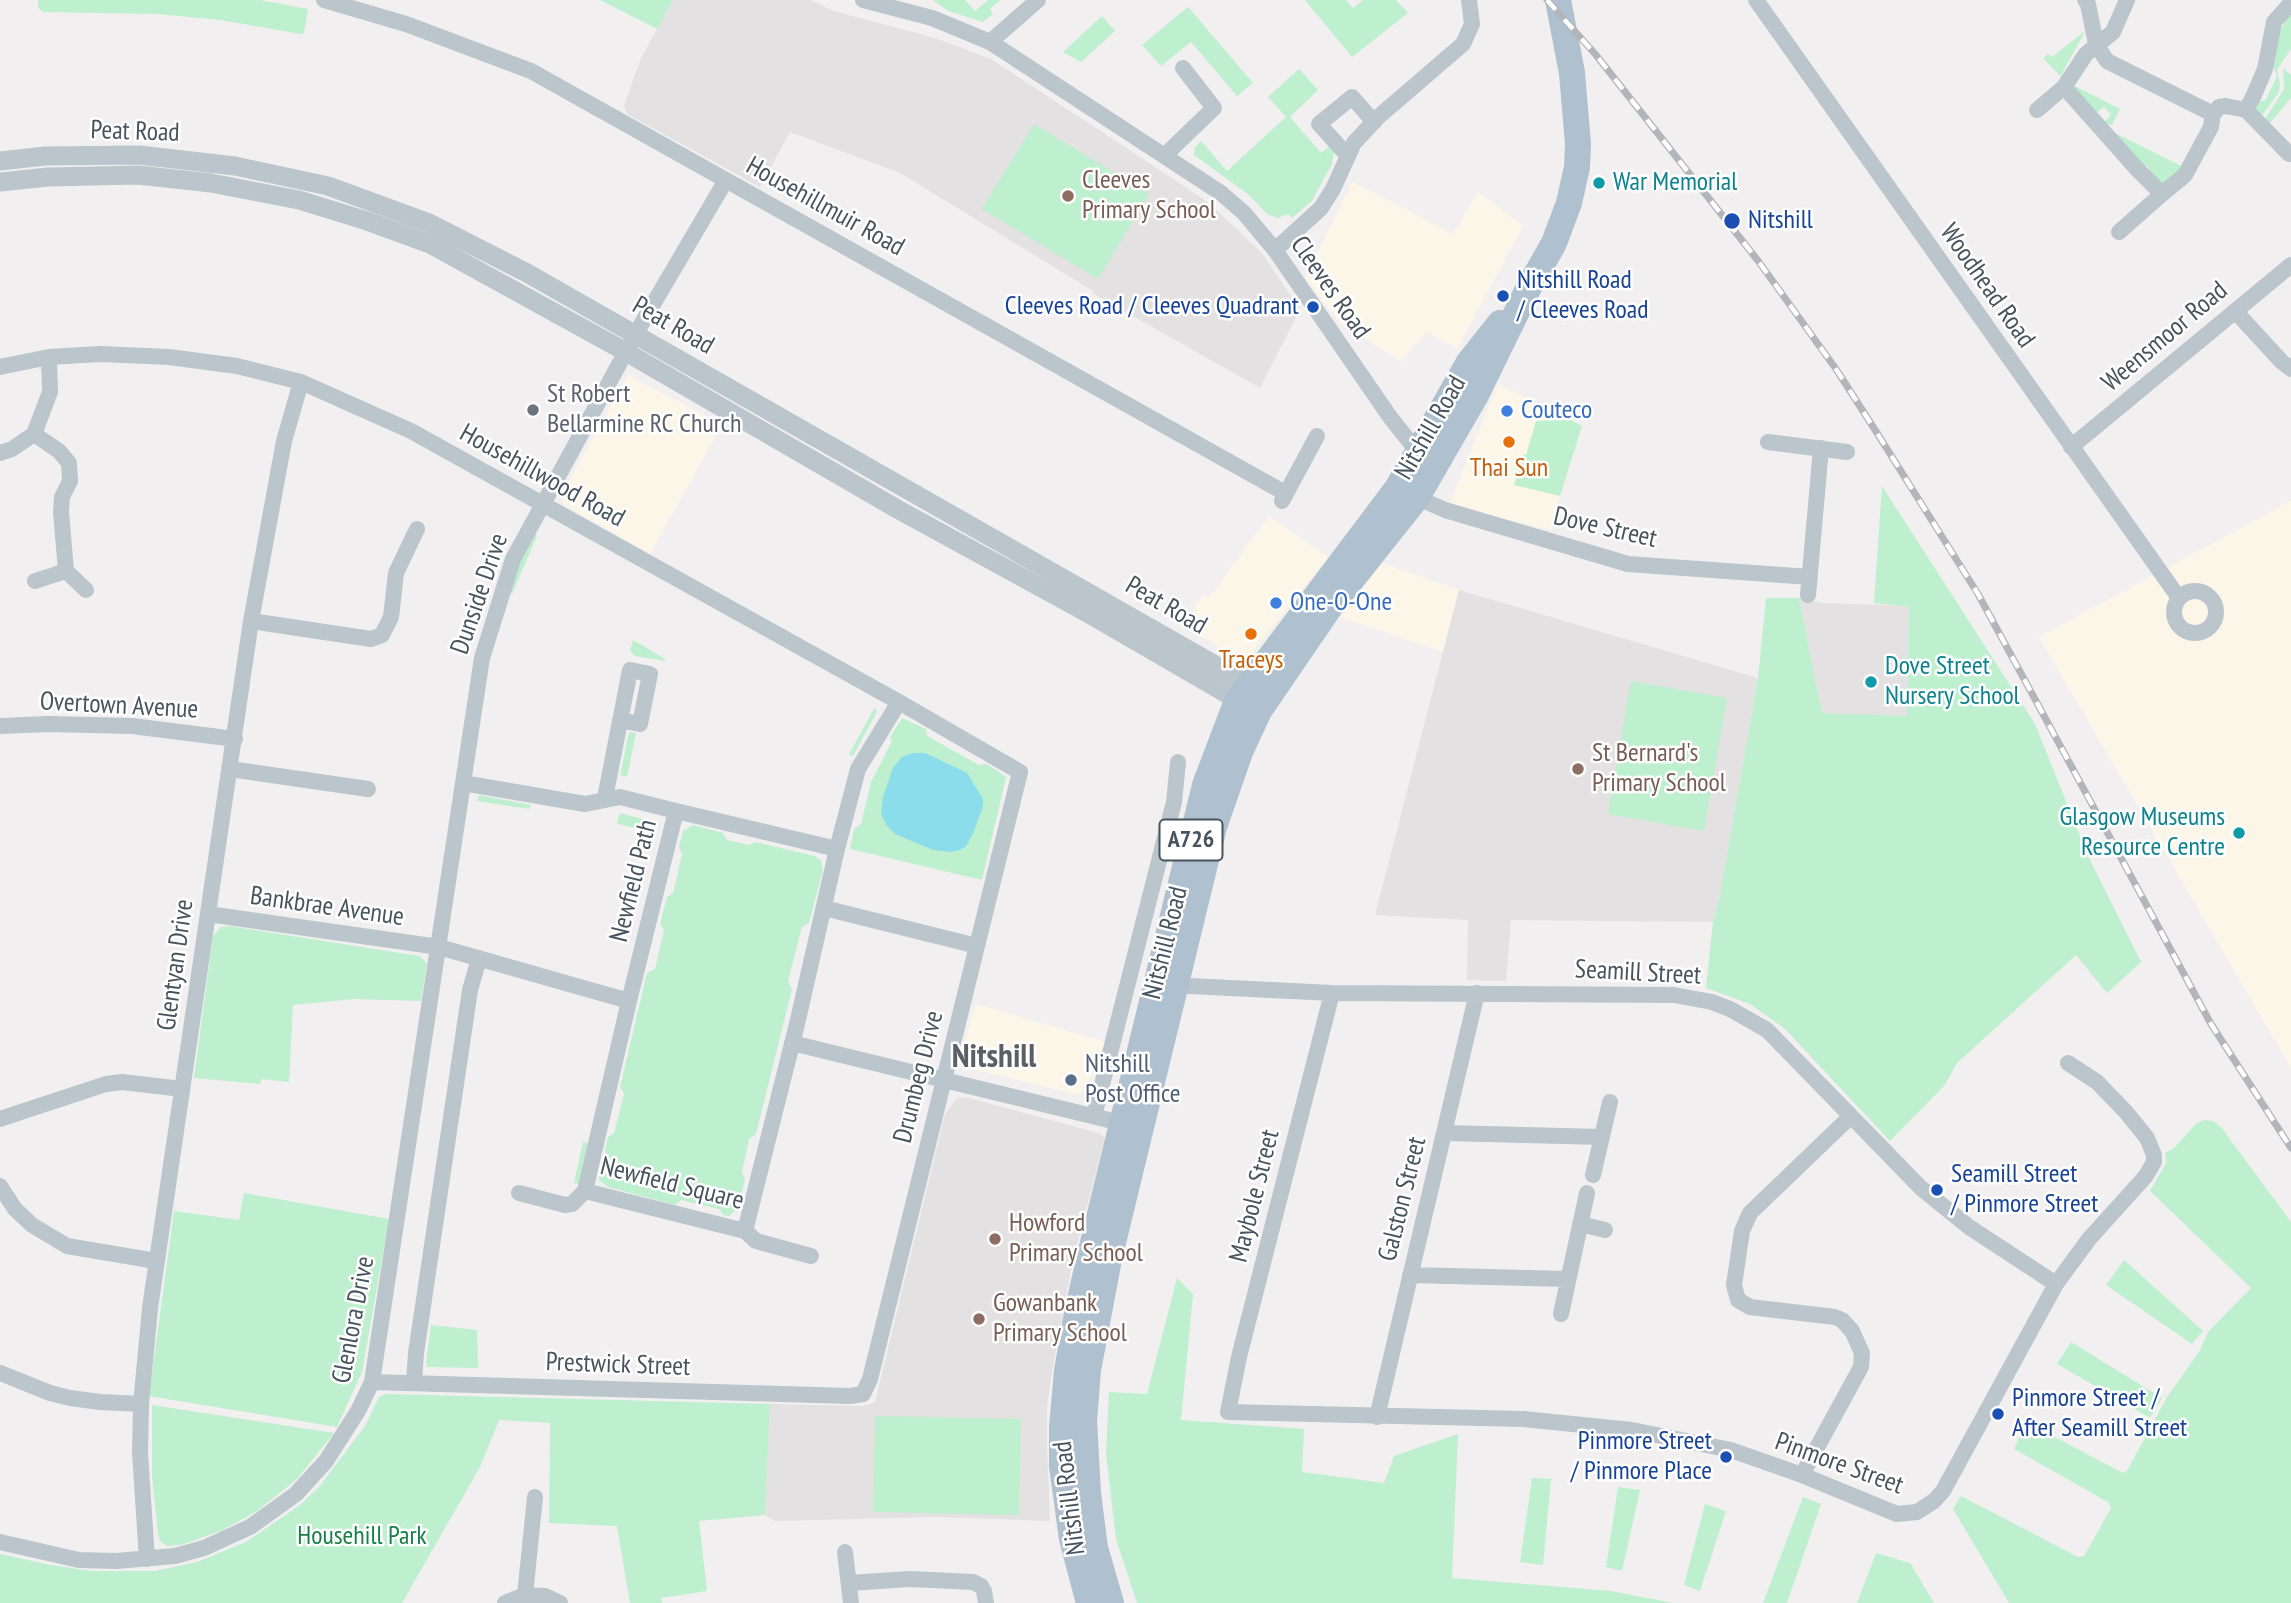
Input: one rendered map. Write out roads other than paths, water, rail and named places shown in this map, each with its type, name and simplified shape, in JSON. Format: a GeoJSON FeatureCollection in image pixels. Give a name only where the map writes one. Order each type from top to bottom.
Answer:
{"type":"FeatureCollection","features":[{"type":"Feature","properties":{"kind":"main road","name":"Nitshill Road"},"geometry":{"type":"LineString","coordinates":[[1089,1603],[1075,1552],[1062,1466],[1067,1371],[1077,1312],[1132,1125],[1166,984],[1217,817],[1240,752],[1253,698],[1407,493],[1427,458],[1468,362],[1528,289],[1554,243],[1569,203],[1577,167],[1578,144],[1575,98],[1558,0]]}},
{"type":"Feature","properties":{"kind":"main road","name":"Nitshill Road"},"geometry":{"type":"LineString","coordinates":[[1111,1603],[1095,1548],[1089,1504],[1085,1459],[1086,1399],[1097,1313],[1132,1125]]}},
{"type":"Feature","properties":{"kind":"street","name":"Househillmuir Road"},"geometry":{"type":"LineString","coordinates":[[324,0],[406,24],[531,71],[1283,498],[1317,436]]}},
{"type":"Feature","properties":{"kind":"street","name":"Cleeves Road"},"geometry":{"type":"LineString","coordinates":[[863,0],[909,6],[990,43],[1221,193],[1244,213],[1275,250],[1390,417],[1427,458]]}},
{"type":"Feature","properties":{"kind":"street"},"geometry":{"type":"LineString","coordinates":[[990,43],[1038,0]]}},
{"type":"Feature","properties":{"kind":"street"},"geometry":{"type":"LineString","coordinates":[[1275,250],[1321,208],[1354,143],[1463,44],[1472,23],[1469,0]]}},
{"type":"Feature","properties":{"kind":"street","name":"Woodhead Road"},"geometry":{"type":"LineString","coordinates":[[1756,0],[2179,598]]}},
{"type":"Feature","properties":{"kind":"street"},"geometry":{"type":"LineString","coordinates":[[2085,0],[2096,44],[2108,61],[2213,114]]}},
{"type":"Feature","properties":{"kind":"street"},"geometry":{"type":"LineString","coordinates":[[2037,110],[2064,87],[2086,54],[2113,32],[2123,1]]}},
{"type":"Feature","properties":{"kind":"street"},"geometry":{"type":"LineString","coordinates":[[2246,110],[2265,69],[2274,22],[2291,3]]}},
{"type":"Feature","properties":{"kind":"street"},"geometry":{"type":"LineString","coordinates":[[1164,156],[1214,108],[1183,68]]}},
{"type":"Feature","properties":{"kind":"street"},"geometry":{"type":"LineString","coordinates":[[2064,87],[2162,194]]}},
{"type":"Feature","properties":{"kind":"street"},"geometry":{"type":"LineString","coordinates":[[1348,156],[1319,124],[1352,97],[1374,122]]}},
{"type":"Feature","properties":{"kind":"street"},"geometry":{"type":"LineString","coordinates":[[2119,232],[2185,175],[2211,127],[2213,114],[2219,107],[2246,110],[2289,153]]}},
{"type":"Feature","properties":{"kind":"street","name":"Peat Road"},"geometry":{"type":"LineString","coordinates":[[0,161],[45,156],[160,156],[235,166],[328,186],[429,223],[527,273],[631,343]]}},
{"type":"Feature","properties":{"kind":"street","name":"Peat Road"},"geometry":{"type":"LineString","coordinates":[[0,182],[48,177],[138,175],[211,183],[299,200],[430,244],[631,343],[1253,698]]}},
{"type":"Feature","properties":{"kind":"street","name":"Dunside Drive"},"geometry":{"type":"LineString","coordinates":[[439,947],[482,658],[513,559],[631,343],[726,180]]}},
{"type":"Feature","properties":{"kind":"street","name":"Weensmoor Road"},"geometry":{"type":"LineString","coordinates":[[2071,447],[2291,264]]}},
{"type":"Feature","properties":{"kind":"street"},"geometry":{"type":"LineString","coordinates":[[2235,311],[2281,362],[2291,369]]}},
{"type":"Feature","properties":{"kind":"street","name":"Househillwood Road"},"geometry":{"type":"LineString","coordinates":[[0,367],[49,358],[100,355],[169,357],[237,366],[300,383],[411,431],[1020,772]]}},
{"type":"Feature","properties":{"kind":"street"},"geometry":{"type":"LineString","coordinates":[[0,453],[12,449],[34,434],[50,392],[49,358]]}},
{"type":"Feature","properties":{"kind":"street","name":"Glentyan Drive"},"geometry":{"type":"LineString","coordinates":[[147,1559],[141,1404],[156,1261],[251,621],[284,441],[300,383]]}},
{"type":"Feature","properties":{"kind":"street"},"geometry":{"type":"LineString","coordinates":[[34,434],[59,451],[69,463],[70,481],[62,497],[61,512],[66,571],[86,590]]}},
{"type":"Feature","properties":{"kind":"street"},"geometry":{"type":"LineString","coordinates":[[1768,442],[1847,452]]}},
{"type":"Feature","properties":{"kind":"street"},"geometry":{"type":"LineString","coordinates":[[1808,595],[1821,448]]}},
{"type":"Feature","properties":{"kind":"street","name":"Dove Street"},"geometry":{"type":"LineString","coordinates":[[1407,493],[1450,512],[1628,564],[1810,577]]}},
{"type":"Feature","properties":{"kind":"street"},"geometry":{"type":"LineString","coordinates":[[251,621],[371,639],[382,635],[391,617],[396,573],[418,529]]}},
{"type":"Feature","properties":{"kind":"street"},"geometry":{"type":"LineString","coordinates":[[35,581],[66,571]]}},
{"type":"Feature","properties":{"kind":"street"},"geometry":{"type":"LineString","coordinates":[[899,702],[858,769],[792,1043],[1132,1125]]}},
{"type":"Feature","properties":{"kind":"street"},"geometry":{"type":"LineString","coordinates":[[605,798],[620,720]]}},
{"type":"Feature","properties":{"kind":"street","name":"Overtown Avenue"},"geometry":{"type":"LineString","coordinates":[[0,726],[132,726],[235,739]]}},
{"type":"Feature","properties":{"kind":"street"},"geometry":{"type":"LineString","coordinates":[[1094,1116],[1174,802],[1178,762]]}},
{"type":"Feature","properties":{"kind":"street"},"geometry":{"type":"LineString","coordinates":[[230,769],[368,789]]}},
{"type":"Feature","properties":{"kind":"street","name":"Drumbeg Drive"},"geometry":{"type":"LineString","coordinates":[[863,1394],[870,1379],[1020,772]]}},
{"type":"Feature","properties":{"kind":"street"},"geometry":{"type":"LineString","coordinates":[[463,783],[585,804],[620,796],[676,811]]}},
{"type":"Feature","properties":{"kind":"street","name":"Newfield Path"},"geometry":{"type":"LineString","coordinates":[[629,1001],[676,811],[837,849]]}},
{"type":"Feature","properties":{"kind":"street"},"geometry":{"type":"LineString","coordinates":[[824,908],[977,946]]}},
{"type":"Feature","properties":{"kind":"street","name":"Bankbrae Avenue"},"geometry":{"type":"LineString","coordinates":[[208,914],[439,947]]}},
{"type":"Feature","properties":{"kind":"street"},"geometry":{"type":"LineString","coordinates":[[439,947],[629,1001]]}},
{"type":"Feature","properties":{"kind":"street","name":"Glenlora Drive"},"geometry":{"type":"LineString","coordinates":[[0,1542],[79,1560],[116,1561],[175,1556],[236,1535],[273,1513],[296,1494],[326,1461],[347,1432],[372,1382],[439,947]]}},
{"type":"Feature","properties":{"kind":"street"},"geometry":{"type":"LineString","coordinates":[[414,1382],[416,1353],[470,990],[479,959]]}},
{"type":"Feature","properties":{"kind":"street","name":"Seamill Street"},"geometry":{"type":"LineString","coordinates":[[1166,984],[1332,993],[1674,995],[1712,1002],[1767,1030],[1922,1188],[1990,1242],[2056,1284]]}},
{"type":"Feature","properties":{"kind":"street","name":"Maybole Street"},"geometry":{"type":"LineString","coordinates":[[1228,1412],[1332,993]]}},
{"type":"Feature","properties":{"kind":"street","name":"Galston Street"},"geometry":{"type":"LineString","coordinates":[[1377,1417],[1477,993]]}},
{"type":"Feature","properties":{"kind":"street","name":"Newfield Square"},"geometry":{"type":"LineString","coordinates":[[629,1001],[585,1191],[745,1231],[792,1043]]}},
{"type":"Feature","properties":{"kind":"street","name":"Pinmore Street"},"geometry":{"type":"LineString","coordinates":[[1228,1412],[1523,1419],[1632,1430],[1731,1450],[1802,1475],[1897,1514],[1908,1514],[1925,1508],[1943,1490],[2056,1284],[2089,1239],[2145,1177],[2154,1162],[2147,1138],[2126,1111],[2085,1073],[2068,1063]]}},
{"type":"Feature","properties":{"kind":"street"},"geometry":{"type":"LineString","coordinates":[[0,1119],[106,1084],[122,1082],[182,1089]]}},
{"type":"Feature","properties":{"kind":"street"},"geometry":{"type":"LineString","coordinates":[[1593,1175],[1610,1102]]}},
{"type":"Feature","properties":{"kind":"street"},"geometry":{"type":"LineString","coordinates":[[1802,1475],[1861,1367],[1862,1353],[1852,1331],[1842,1320],[1750,1307],[1738,1300],[1734,1285],[1742,1231],[1750,1213],[1850,1117]]}},
{"type":"Feature","properties":{"kind":"street"},"geometry":{"type":"LineString","coordinates":[[1445,1133],[1602,1137]]}},
{"type":"Feature","properties":{"kind":"street"},"geometry":{"type":"LineString","coordinates":[[0,1186],[15,1209],[32,1225],[67,1246],[156,1261]]}},
{"type":"Feature","properties":{"kind":"street"},"geometry":{"type":"LineString","coordinates":[[519,1193],[565,1205],[572,1203],[585,1191]]}},
{"type":"Feature","properties":{"kind":"street"},"geometry":{"type":"LineString","coordinates":[[1561,1314],[1587,1193]]}},
{"type":"Feature","properties":{"kind":"street"},"geometry":{"type":"LineString","coordinates":[[1580,1224],[1605,1230]]}},
{"type":"Feature","properties":{"kind":"street"},"geometry":{"type":"LineString","coordinates":[[745,1231],[756,1241],[811,1256]]}},
{"type":"Feature","properties":{"kind":"street"},"geometry":{"type":"LineString","coordinates":[[1410,1275],[1567,1279]]}},
{"type":"Feature","properties":{"kind":"street"},"geometry":{"type":"LineString","coordinates":[[0,1373],[70,1398],[141,1404]]}},
{"type":"Feature","properties":{"kind":"street","name":"Prestwick Street"},"geometry":{"type":"LineString","coordinates":[[372,1382],[850,1396],[863,1394]]}},
{"type":"Feature","properties":{"kind":"street"},"geometry":{"type":"LineString","coordinates":[[525,1595],[535,1497]]}},
{"type":"Feature","properties":{"kind":"street"},"geometry":{"type":"LineString","coordinates":[[845,1552],[851,1603]]}},
{"type":"Feature","properties":{"kind":"street"},"geometry":{"type":"LineString","coordinates":[[849,1583],[910,1579],[973,1582],[985,1591],[986,1603]]}},
{"type":"Feature","properties":{"kind":"street"},"geometry":{"type":"LineString","coordinates":[[505,1603],[525,1595],[545,1596],[560,1603]]}},
{"type":"Feature","properties":{"kind":"water"},"geometry":{"type":"Polygon","coordinates":[[[912,753],[925,753],[967,773],[983,799],[973,834],[966,846],[960,850],[933,850],[895,834],[881,814],[883,797],[893,768],[902,757],[912,753]]]}},
{"type":"Feature","properties":{"kind":"railway"},"geometry":{"type":"LineString","coordinates":[[1547,0],[1596,55],[1759,262],[1836,369],[1978,594],[2211,1024],[2291,1148]]}},
{"type":"Feature","properties":{"kind":"place","name":"War Memorial"},"geometry":{"type":"Point","coordinates":[1599,183]}},
{"type":"Feature","properties":{"kind":"place","name":"Cleeves Primary School"},"geometry":{"type":"Point","coordinates":[1068,196]}},
{"type":"Feature","properties":{"kind":"place","name":"Nitshill"},"geometry":{"type":"Point","coordinates":[1732,221]}},
{"type":"Feature","properties":{"kind":"place","name":"Nitshill Road / Cleeves Road"},"geometry":{"type":"Point","coordinates":[1503,296]}},
{"type":"Feature","properties":{"kind":"place","name":"Cleeves Road / Cleeves Quadrant"},"geometry":{"type":"Point","coordinates":[1313,307]}},
{"type":"Feature","properties":{"kind":"place","name":"St Robert Bellarmine RC Church"},"geometry":{"type":"Point","coordinates":[533,410]}},
{"type":"Feature","properties":{"kind":"place","name":"Couteco"},"geometry":{"type":"Point","coordinates":[1507,411]}},
{"type":"Feature","properties":{"kind":"place","name":"Thai Sun"},"geometry":{"type":"Point","coordinates":[1509,442]}},
{"type":"Feature","properties":{"kind":"place","name":"One-O-One"},"geometry":{"type":"Point","coordinates":[1276,603]}},
{"type":"Feature","properties":{"kind":"place","name":"Traceys"},"geometry":{"type":"Point","coordinates":[1251,634]}},
{"type":"Feature","properties":{"kind":"place","name":"Dove Street Nursery School"},"geometry":{"type":"Point","coordinates":[1871,682]}},
{"type":"Feature","properties":{"kind":"place","name":"St Bernard's Primary School"},"geometry":{"type":"Point","coordinates":[1578,769]}},
{"type":"Feature","properties":{"kind":"place","name":"Glasgow Museums Resource Centre"},"geometry":{"type":"Point","coordinates":[2239,833]}},
{"type":"Feature","properties":{"kind":"place","name":"Nitshill Post Office"},"geometry":{"type":"Point","coordinates":[1071,1080]}},
{"type":"Feature","properties":{"kind":"place","name":"Seamill Street / Pinmore Street"},"geometry":{"type":"Point","coordinates":[1937,1190]}},
{"type":"Feature","properties":{"kind":"place","name":"Howford Primary School"},"geometry":{"type":"Point","coordinates":[995,1239]}},
{"type":"Feature","properties":{"kind":"place","name":"Gowanbank Primary School"},"geometry":{"type":"Point","coordinates":[979,1319]}},
{"type":"Feature","properties":{"kind":"place","name":"Pinmore Street / After Seamill Street"},"geometry":{"type":"Point","coordinates":[1998,1414]}},
{"type":"Feature","properties":{"kind":"place","name":"Pinmore Street / Pinmore Place"},"geometry":{"type":"Point","coordinates":[1726,1457]}},
{"type":"Feature","properties":{"kind":"district","name":"Nitshill"},"geometry":{"type":"Point","coordinates":[994,1058]}},
{"type":"Feature","properties":{"kind":"park label","name":"Househill Park"},"geometry":{"type":"Point","coordinates":[362,1537]}}]}
